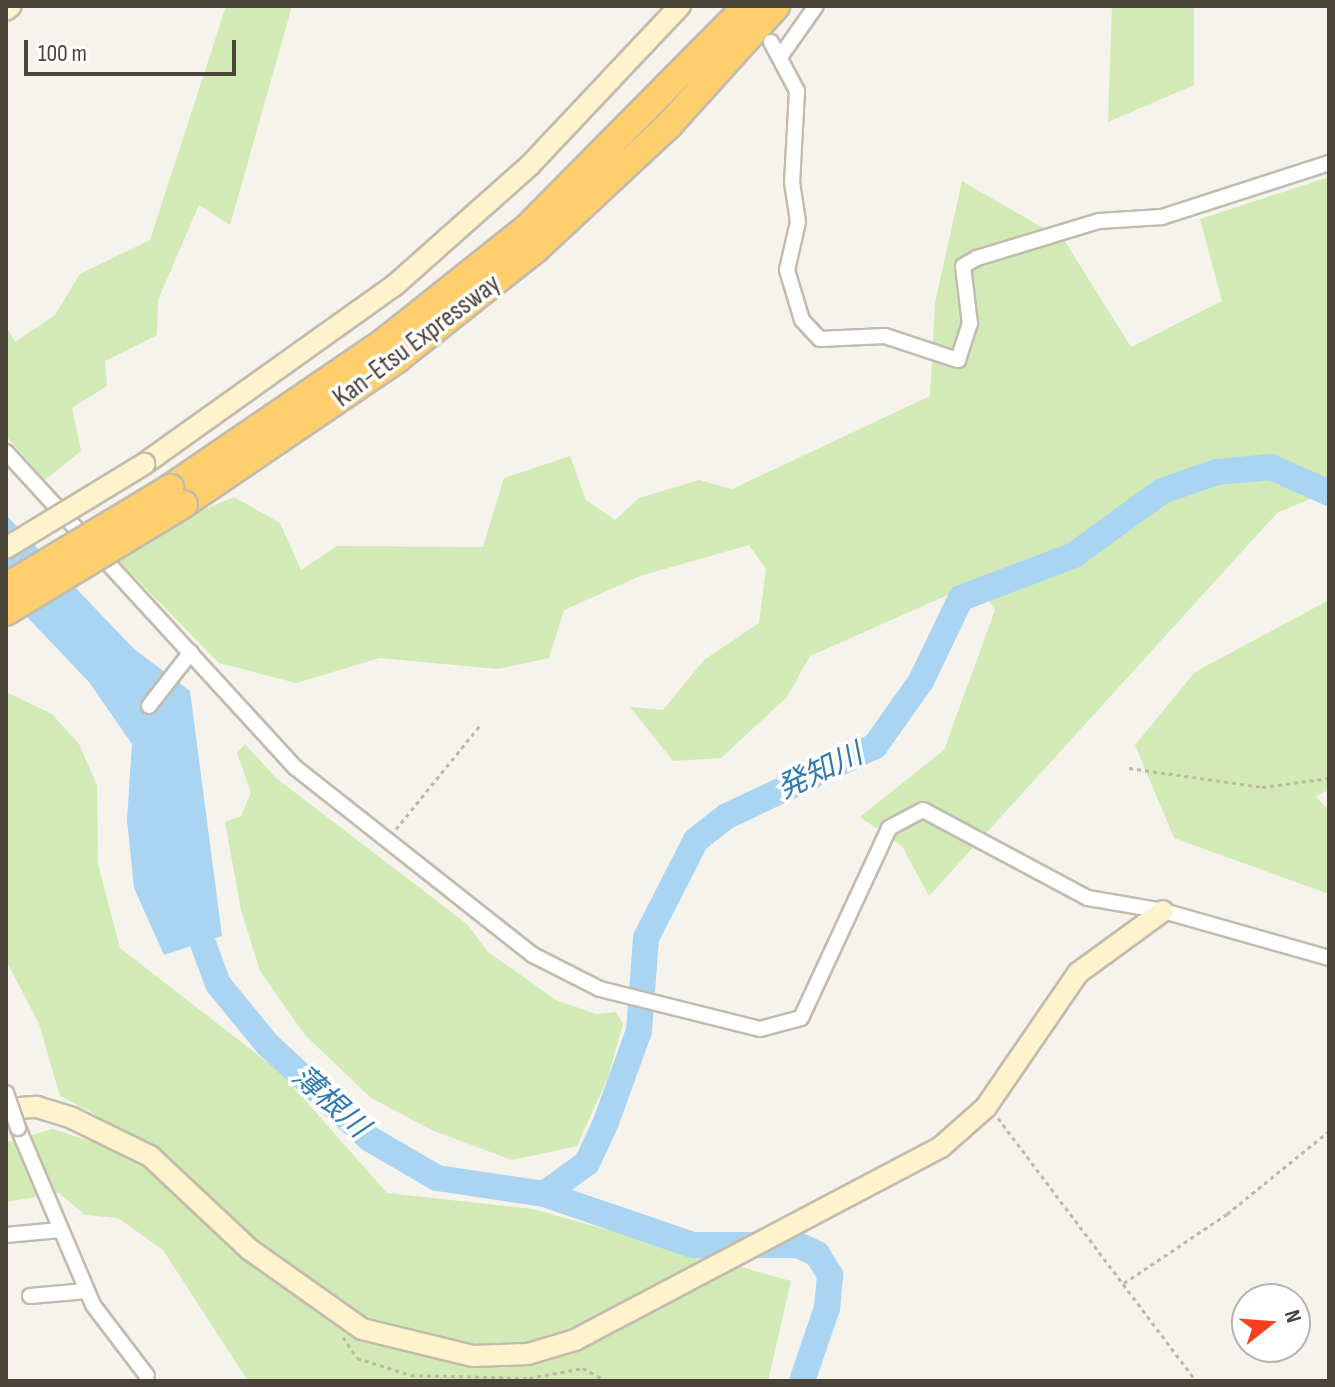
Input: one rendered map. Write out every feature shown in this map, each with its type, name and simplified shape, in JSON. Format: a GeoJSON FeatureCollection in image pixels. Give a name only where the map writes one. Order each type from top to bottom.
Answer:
{"type":"FeatureCollection","features":[{"type":"Feature","properties":{"kind":"highway","name":"Kan-Etsu Expressway"},"geometry":{"type":"LineString","coordinates":[[6,612],[177,496],[384,342],[527,228],[747,6]]}},
{"type":"Feature","properties":{"kind":"highway","name":"Kan-Etsu Expressway"},"geometry":{"type":"LineString","coordinates":[[6,587],[177,496],[385,368],[536,249],[669,125],[776,6]]}},
{"type":"Feature","properties":{"kind":"street"},"geometry":{"type":"LineString","coordinates":[[6,10],[11,6]]}},
{"type":"Feature","properties":{"kind":"street"},"geometry":{"type":"LineString","coordinates":[[6,548],[144,464],[313,348],[418,266],[530,165],[680,6]]}},
{"type":"Feature","properties":{"kind":"street"},"geometry":{"type":"LineString","coordinates":[[780,57],[816,6]]}},
{"type":"Feature","properties":{"kind":"street"},"geometry":{"type":"LineString","coordinates":[[771,42],[780,57],[798,112],[792,182],[798,222],[787,270],[802,320],[820,339],[885,336],[958,360],[970,324],[963,266],[977,258],[1099,221],[1162,217],[1329,163]]}},
{"type":"Feature","properties":{"kind":"street"},"geometry":{"type":"LineString","coordinates":[[6,452],[296,768],[384,844],[533,955],[600,989],[760,1029],[801,1018],[889,828],[923,810],[1088,898],[1163,911],[1329,958]]}},
{"type":"Feature","properties":{"kind":"street"},"geometry":{"type":"LineString","coordinates":[[149,706],[191,652]]}},
{"type":"Feature","properties":{"kind":"street"},"geometry":{"type":"LineString","coordinates":[[6,1109],[37,1107],[72,1118],[150,1156],[249,1249],[324,1307],[383,1338],[501,1357],[545,1350],[595,1329],[845,1196],[917,1163],[986,1107],[1078,973],[1163,911]]}},
{"type":"Feature","properties":{"kind":"street"},"geometry":{"type":"LineString","coordinates":[[6,1093],[87,1291],[147,1376]]}},
{"type":"Feature","properties":{"kind":"street"},"geometry":{"type":"LineString","coordinates":[[6,1235],[60,1230]]}},
{"type":"Feature","properties":{"kind":"street"},"geometry":{"type":"LineString","coordinates":[[30,1296],[87,1291]]}},
{"type":"Feature","properties":{"kind":"path"},"geometry":{"type":"LineString","coordinates":[[384,844],[481,724]]}},
{"type":"Feature","properties":{"kind":"path"},"geometry":{"type":"LineString","coordinates":[[1129,768],[1262,787],[1329,778]]}},
{"type":"Feature","properties":{"kind":"path"},"geometry":{"type":"LineString","coordinates":[[986,1107],[1124,1283],[1196,1381]]}},
{"type":"Feature","properties":{"kind":"path"},"geometry":{"type":"LineString","coordinates":[[1124,1283],[1227,1214],[1329,1131]]}},
{"type":"Feature","properties":{"kind":"green space"},"geometry":{"type":"Polygon","coordinates":[[[226,6],[292,6],[230,225],[199,205],[158,300],[157,335],[105,361],[107,386],[72,408],[81,451],[45,480],[6,436],[6,326],[15,342],[55,315],[80,274],[150,240],[226,6]]]}},
{"type":"Feature","properties":{"kind":"green space"},"geometry":{"type":"Polygon","coordinates":[[[1112,6],[1194,6],[1194,85],[1108,122],[1112,6]]]}},
{"type":"Feature","properties":{"kind":"green space"},"geometry":{"type":"Polygon","coordinates":[[[1329,177],[1329,491],[1277,513],[929,896],[902,846],[860,817],[944,750],[995,610],[977,582],[810,656],[787,697],[721,758],[673,761],[630,707],[663,710],[704,660],[759,623],[766,569],[749,545],[640,576],[564,610],[549,658],[498,669],[380,658],[296,683],[219,663],[108,550],[234,497],[280,523],[301,570],[337,546],[483,547],[504,478],[570,456],[586,500],[615,520],[639,498],[699,480],[732,489],[930,396],[935,303],[962,181],[1064,240],[1131,347],[1222,301],[1200,219],[1329,177]]]}},
{"type":"Feature","properties":{"kind":"green space"},"geometry":{"type":"Polygon","coordinates":[[[1329,600],[1329,790],[1315,796],[1329,810],[1329,894],[1174,838],[1135,745],[1195,672],[1329,600]]]}},
{"type":"Feature","properties":{"kind":"green space"},"geometry":{"type":"Polygon","coordinates":[[[6,692],[52,714],[79,744],[97,785],[98,864],[120,948],[281,1073],[387,1193],[533,1209],[791,1281],[768,1381],[248,1381],[163,1250],[118,1218],[85,1215],[59,1193],[6,1202],[6,1142],[53,1129],[90,1141],[95,1114],[60,1096],[39,1024],[6,960],[6,692]]]}},
{"type":"Feature","properties":{"kind":"green space"},"geometry":{"type":"Polygon","coordinates":[[[245,744],[276,778],[467,924],[488,952],[556,1000],[596,1014],[616,1012],[623,1024],[608,1077],[577,1146],[512,1160],[434,1131],[371,1098],[305,1035],[260,971],[241,910],[225,822],[241,816],[251,793],[237,753],[245,744]]]}},
{"type":"Feature","properties":{"kind":"water"},"geometry":{"type":"Polygon","coordinates":[[[6,515],[134,649],[190,691],[222,936],[164,955],[134,888],[127,820],[132,744],[89,682],[6,595],[6,515]]]}},
{"type":"Feature","properties":{"kind":"waterway","name":"発知川"},"geometry":{"type":"LineString","coordinates":[[544,1194],[587,1163],[606,1122],[639,1031],[646,938],[696,840],[727,816],[875,746],[921,681],[961,598],[1074,555],[1162,491],[1217,472],[1271,467],[1329,493]]}},
{"type":"Feature","properties":{"kind":"waterway","name":"薄根川"},"geometry":{"type":"LineString","coordinates":[[191,911],[218,984],[268,1045],[370,1139],[437,1178],[544,1194],[693,1245],[798,1245],[817,1254],[830,1275],[827,1308],[802,1381]]}}]}
